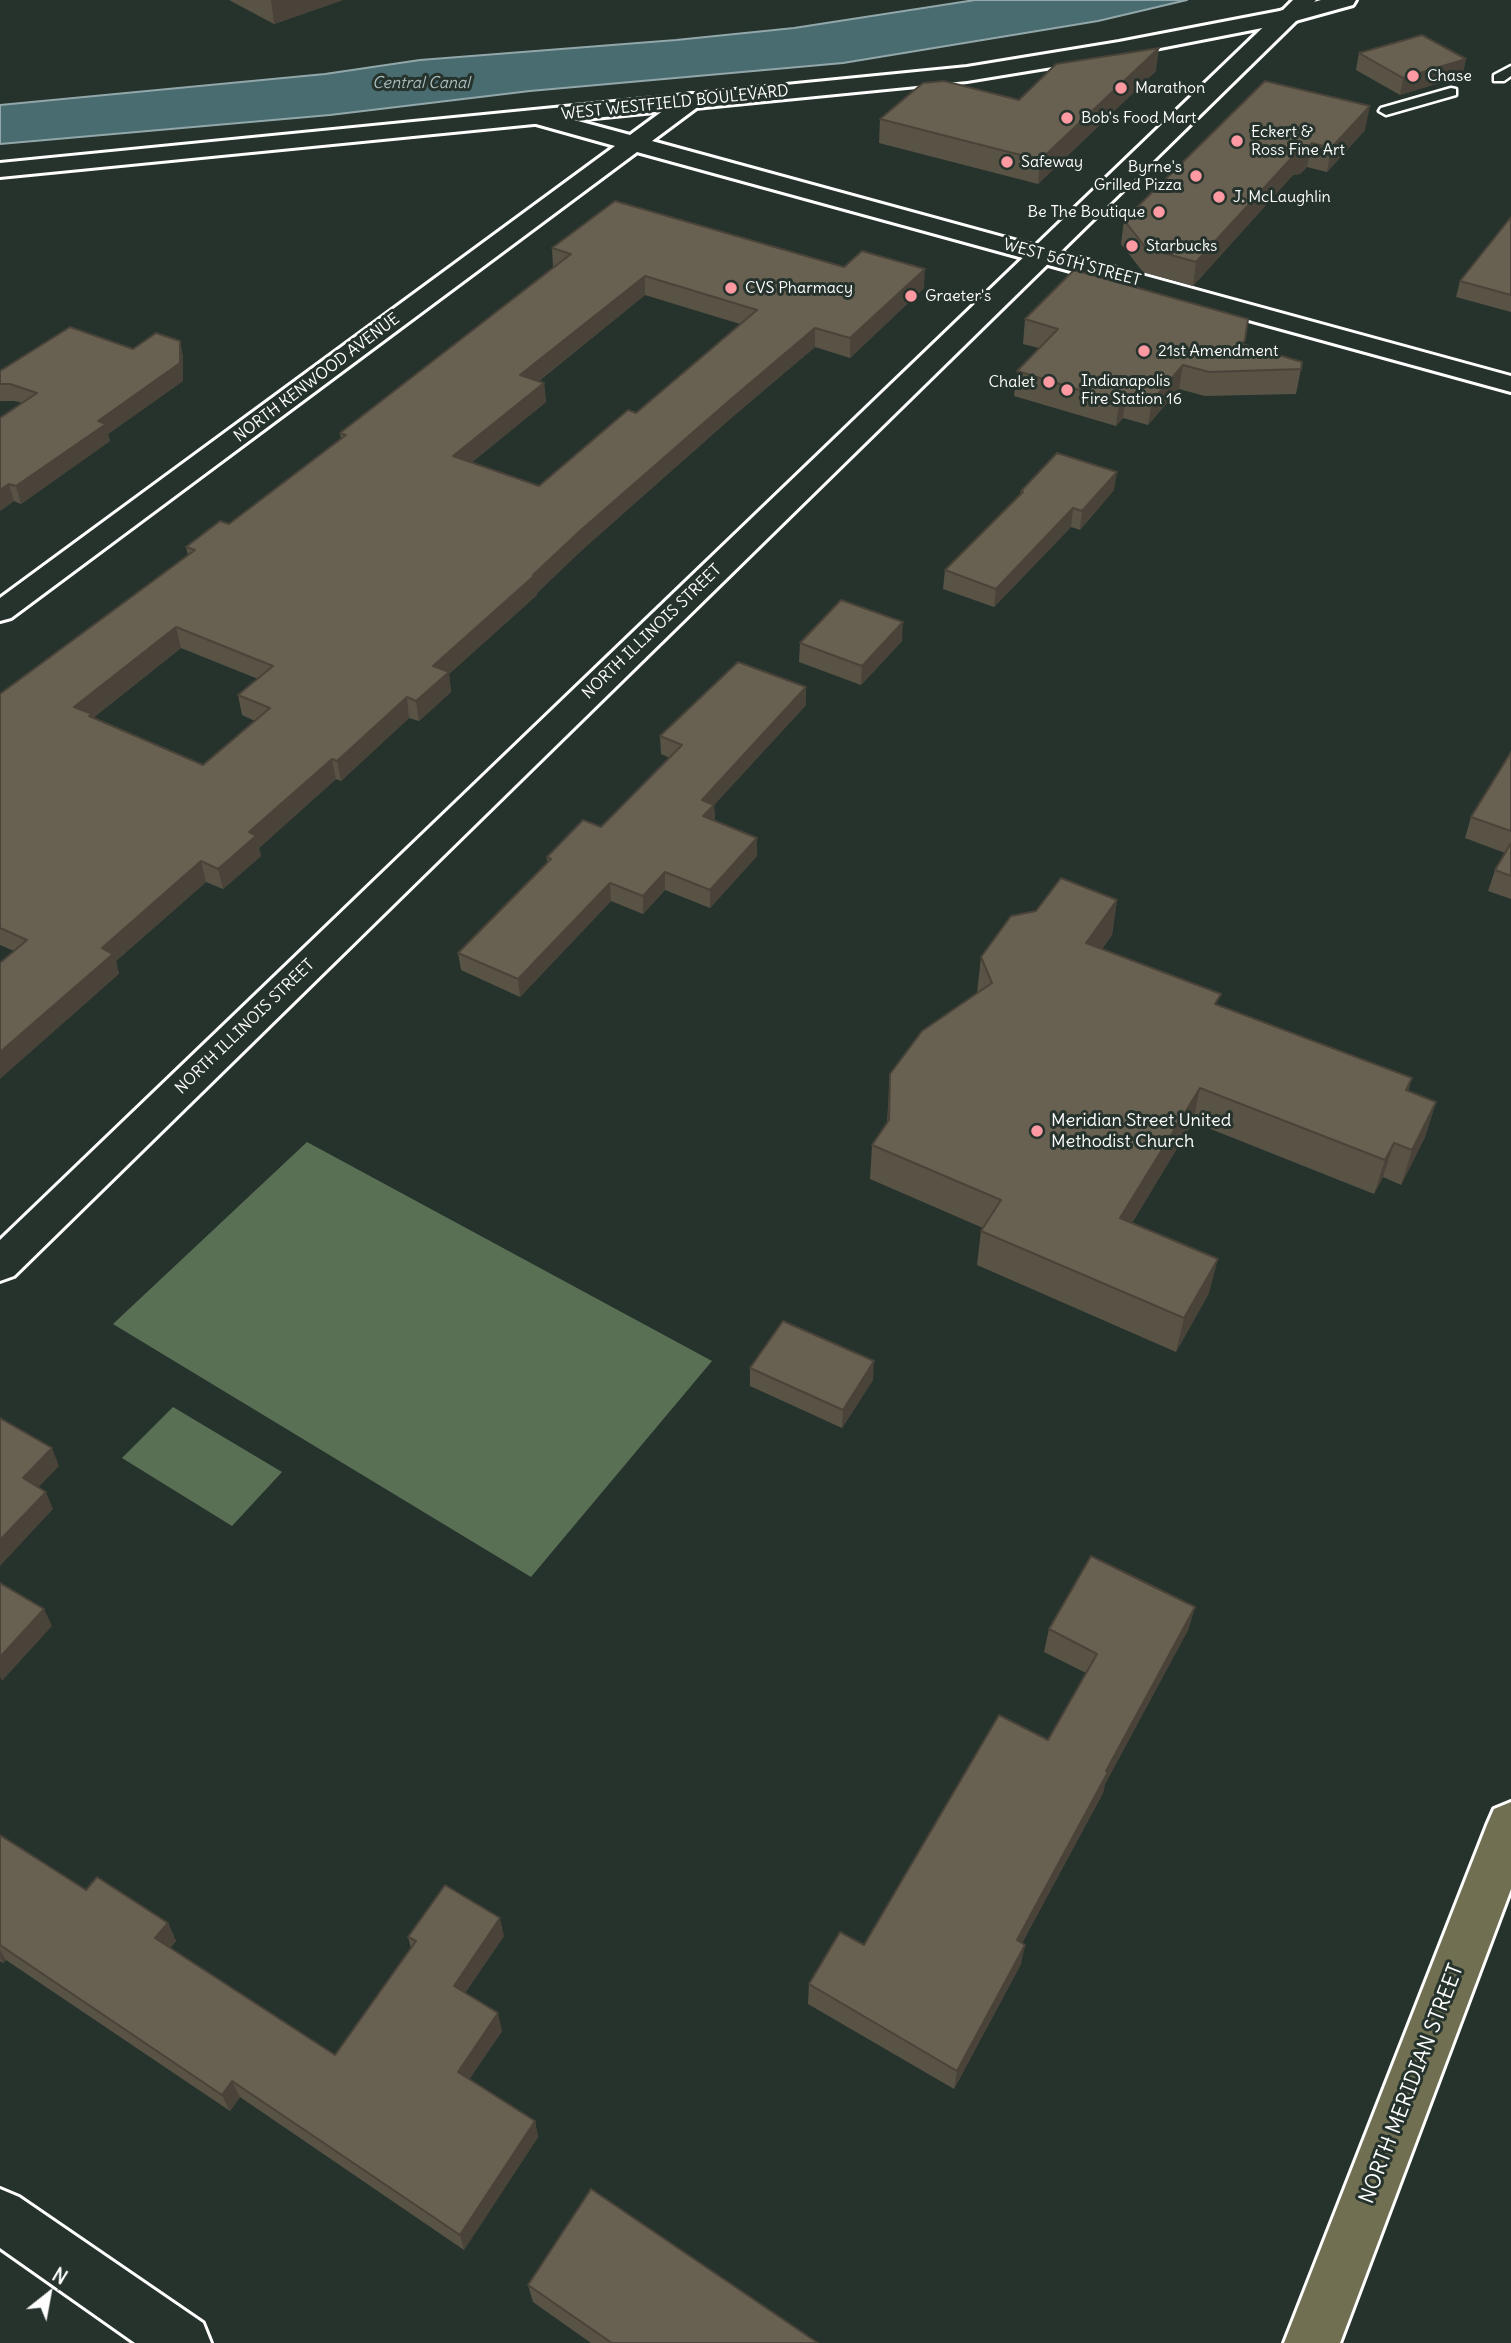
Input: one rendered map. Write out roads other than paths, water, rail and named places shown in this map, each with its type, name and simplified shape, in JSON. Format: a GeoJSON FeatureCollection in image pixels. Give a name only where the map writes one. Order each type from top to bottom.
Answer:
{"type":"FeatureCollection","features":[{"type":"Feature","properties":{"kind":"main road","name":"NORTH MERIDIAN STREET"},"geometry":{"type":"LineString","coordinates":[[1312,2343],[1511,1825]]}},
{"type":"Feature","properties":{"kind":"street","name":"WEST WESTFIELD BOULEVARD"},"geometry":{"type":"LineString","coordinates":[[0,170],[992,70],[1094,54],[1296,8],[1345,0]]}},
{"type":"Feature","properties":{"kind":"street","name":"NORTH ILLINOIS STREET"},"geometry":{"type":"LineString","coordinates":[[0,1265],[1296,8]]}},
{"type":"Feature","properties":{"kind":"street","name":"NORTH KENWOOD AVENUE"},"geometry":{"type":"LineString","coordinates":[[0,612],[691,101]]}},
{"type":"Feature","properties":{"kind":"street"},"geometry":{"type":"LineString","coordinates":[[537,117],[633,143]]}},
{"type":"Feature","properties":{"kind":"street","name":"WEST 56TH STREET"},"geometry":{"type":"LineString","coordinates":[[633,143],[1511,384]]}},
{"type":"Feature","properties":{"kind":"street"},"geometry":{"type":"LineString","coordinates":[[0,2216],[183,2343]]}},
{"type":"Feature","properties":{"kind":"lane"},"geometry":{"type":"LineString","coordinates":[[1499,78],[1511,70]]}},
{"type":"Feature","properties":{"kind":"lane"},"geometry":{"type":"LineString","coordinates":[[1386,111],[1451,92]]}},
{"type":"Feature","properties":{"kind":"water","name":"Central Canal"},"geometry":{"type":"Polygon","coordinates":[[[975,0],[1187,0],[1098,21],[843,63],[530,91],[330,115],[0,144],[0,105],[325,74],[420,60],[794,28],[975,0]]]}},
{"type":"Feature","properties":{"kind":"place","name":"Chase"},"geometry":{"type":"Point","coordinates":[1413,76]}},
{"type":"Feature","properties":{"kind":"place","name":"Marathon"},"geometry":{"type":"Point","coordinates":[1121,88]}},
{"type":"Feature","properties":{"kind":"place","name":"Bob's Food Mart"},"geometry":{"type":"Point","coordinates":[1067,118]}},
{"type":"Feature","properties":{"kind":"place","name":"Eckert & Ross Fine Art"},"geometry":{"type":"Point","coordinates":[1237,141]}},
{"type":"Feature","properties":{"kind":"place","name":"Safeway"},"geometry":{"type":"Point","coordinates":[1007,162]}},
{"type":"Feature","properties":{"kind":"place","name":"Byrne's Grilled Pizza"},"geometry":{"type":"Point","coordinates":[1196,176]}},
{"type":"Feature","properties":{"kind":"place","name":"J. McLaughlin"},"geometry":{"type":"Point","coordinates":[1219,197]}},
{"type":"Feature","properties":{"kind":"place","name":"Be The Boutique"},"geometry":{"type":"Point","coordinates":[1159,212]}},
{"type":"Feature","properties":{"kind":"place","name":"Starbucks"},"geometry":{"type":"Point","coordinates":[1132,246]}},
{"type":"Feature","properties":{"kind":"place","name":"CVS Pharmacy"},"geometry":{"type":"Point","coordinates":[731,288]}},
{"type":"Feature","properties":{"kind":"place","name":"Graeter's"},"geometry":{"type":"Point","coordinates":[911,296]}},
{"type":"Feature","properties":{"kind":"place","name":"21st Amendment"},"geometry":{"type":"Point","coordinates":[1144,351]}},
{"type":"Feature","properties":{"kind":"place","name":"Chalet"},"geometry":{"type":"Point","coordinates":[1049,382]}},
{"type":"Feature","properties":{"kind":"place","name":"Indianapolis Fire Station 16"},"geometry":{"type":"Point","coordinates":[1067,390]}},
{"type":"Feature","properties":{"kind":"place","name":"Meridian Street United Methodist Church"},"geometry":{"type":"Point","coordinates":[1037,1131]}}]}
